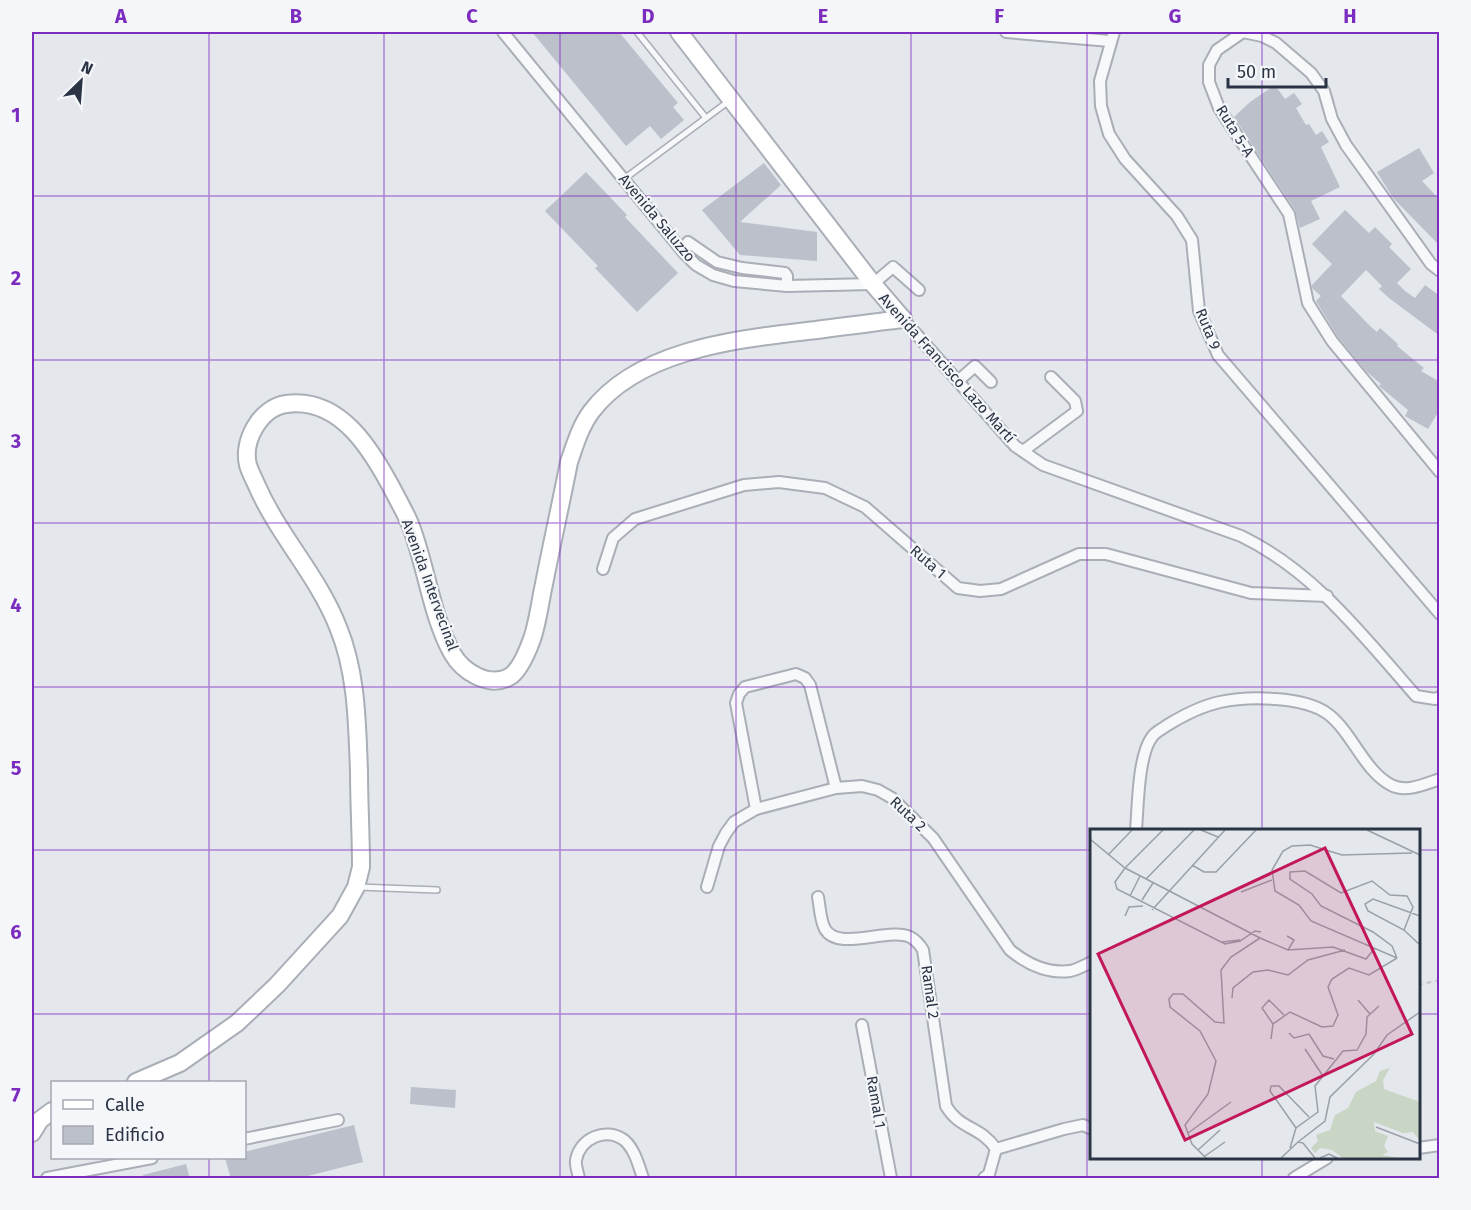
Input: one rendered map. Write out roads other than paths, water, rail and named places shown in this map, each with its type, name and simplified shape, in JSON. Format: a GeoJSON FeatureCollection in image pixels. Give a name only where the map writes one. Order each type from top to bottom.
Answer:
{"type":"FeatureCollection","features":[{"type":"Feature","properties":{"kind":"main road","name":"Avenida Francisco Lazo Martí"},"geometry":{"type":"LineString","coordinates":[[679,32],[873,284],[903,319]]}},
{"type":"Feature","properties":{"kind":"main road","name":"Avenida Intervecinal"},"geometry":{"type":"LineString","coordinates":[[140,1081],[180,1063],[237,1023],[277,985],[340,916],[356,887],[361,867],[357,723],[350,663],[338,626],[321,594],[265,505],[248,465],[247,451],[254,428],[263,416],[281,405],[300,402],[337,416],[350,428],[379,464],[410,524],[438,615],[453,653],[466,669],[486,680],[498,680],[509,677],[516,671],[533,637],[569,462],[578,437],[591,412],[612,391],[660,362],[697,348],[749,338],[903,319]]}},
{"type":"Feature","properties":{"kind":"main road"},"geometry":{"type":"LineString","coordinates":[[32,1133],[40,1120],[51,1112]]}},
{"type":"Feature","properties":{"kind":"street","name":"Avenida Saluzzo"},"geometry":{"type":"LineString","coordinates":[[503,32],[684,253],[705,270],[713,275],[734,281],[787,286],[873,284]]}},
{"type":"Feature","properties":{"kind":"street"},"geometry":{"type":"LineString","coordinates":[[1006,32],[1112,36]]}},
{"type":"Feature","properties":{"kind":"street","name":"Ruta 5-A"},"geometry":{"type":"LineString","coordinates":[[1440,271],[1431,264],[1346,145],[1332,119],[1324,91],[1311,73],[1295,58],[1262,36],[1243,32],[1217,50],[1209,65],[1209,82],[1219,108],[1289,214],[1308,303],[1332,341],[1440,472]]}},
{"type":"Feature","properties":{"kind":"street","name":"Ruta 9"},"geometry":{"type":"LineString","coordinates":[[1112,36],[1100,81],[1101,106],[1109,134],[1125,159],[1177,216],[1192,240],[1199,311],[1218,355],[1440,614]]}},
{"type":"Feature","properties":{"kind":"street"},"geometry":{"type":"LineString","coordinates":[[688,242],[717,262],[742,268],[785,273],[787,286]]}},
{"type":"Feature","properties":{"kind":"street"},"geometry":{"type":"LineString","coordinates":[[873,284],[893,267],[919,290]]}},
{"type":"Feature","properties":{"kind":"street","name":"Avenida Francisco Lazo Martí"},"geometry":{"type":"LineString","coordinates":[[903,319],[1016,446],[1023,451],[1043,465],[1267,548],[1327,596],[1416,696],[1435,699],[1440,697]]}},
{"type":"Feature","properties":{"kind":"street"},"geometry":{"type":"LineString","coordinates":[[958,381],[975,366],[991,382]]}},
{"type":"Feature","properties":{"kind":"street"},"geometry":{"type":"LineString","coordinates":[[1023,451],[1077,411],[1075,401],[1051,377]]}},
{"type":"Feature","properties":{"kind":"street","name":"Ruta 1"},"geometry":{"type":"LineString","coordinates":[[603,569],[613,538],[635,519],[744,485],[779,482],[825,488],[865,507],[958,588],[980,591],[1001,589],[1079,554],[1106,554],[1251,593],[1327,596]]}},
{"type":"Feature","properties":{"kind":"street"},"geometry":{"type":"LineString","coordinates":[[756,809],[736,703],[745,687],[796,674],[805,678],[810,685],[836,788]]}},
{"type":"Feature","properties":{"kind":"street"},"geometry":{"type":"LineString","coordinates":[[1136,829],[1143,752],[1152,735],[1181,716],[1221,702],[1263,698],[1304,703],[1326,712],[1337,722],[1380,777],[1393,786],[1414,788],[1440,779]]}},
{"type":"Feature","properties":{"kind":"street","name":"Ruta 2"},"geometry":{"type":"LineString","coordinates":[[707,887],[719,846],[734,822],[756,809],[836,788],[862,786],[878,790],[892,798],[933,838],[1010,950],[1026,963],[1048,970],[1071,971],[1090,963]]}},
{"type":"Feature","properties":{"kind":"street","name":"Ramal 2"},"geometry":{"type":"LineString","coordinates":[[818,897],[824,927],[832,936],[843,939],[900,934],[910,937],[923,950],[946,1106],[952,1117],[989,1138],[996,1149]]}},
{"type":"Feature","properties":{"kind":"street","name":"Ramal 1"},"geometry":{"type":"LineString","coordinates":[[862,1025],[891,1179]]}},
{"type":"Feature","properties":{"kind":"street"},"geometry":{"type":"LineString","coordinates":[[246,1139],[338,1120]]}},
{"type":"Feature","properties":{"kind":"street"},"geometry":{"type":"LineString","coordinates":[[984,1179],[989,1174],[995,1160],[996,1149],[1064,1128],[1083,1125],[1090,1128]]}},
{"type":"Feature","properties":{"kind":"street"},"geometry":{"type":"LineString","coordinates":[[579,1179],[576,1160],[583,1146],[594,1135],[607,1134],[624,1140],[635,1155],[643,1179]]}},
{"type":"Feature","properties":{"kind":"street"},"geometry":{"type":"LineString","coordinates":[[1420,1149],[1440,1145]]}},
{"type":"Feature","properties":{"kind":"street"},"geometry":{"type":"LineString","coordinates":[[47,1179],[147,1159]]}},
{"type":"Feature","properties":{"kind":"street"},"geometry":{"type":"LineString","coordinates":[[1294,1179],[1325,1159]]}},
{"type":"Feature","properties":{"kind":"lane"},"geometry":{"type":"LineString","coordinates":[[637,32],[706,118]]}},
{"type":"Feature","properties":{"kind":"lane"},"geometry":{"type":"LineString","coordinates":[[624,179],[731,99]]}},
{"type":"Feature","properties":{"kind":"lane"},"geometry":{"type":"LineString","coordinates":[[356,887],[437,890]]}}]}
